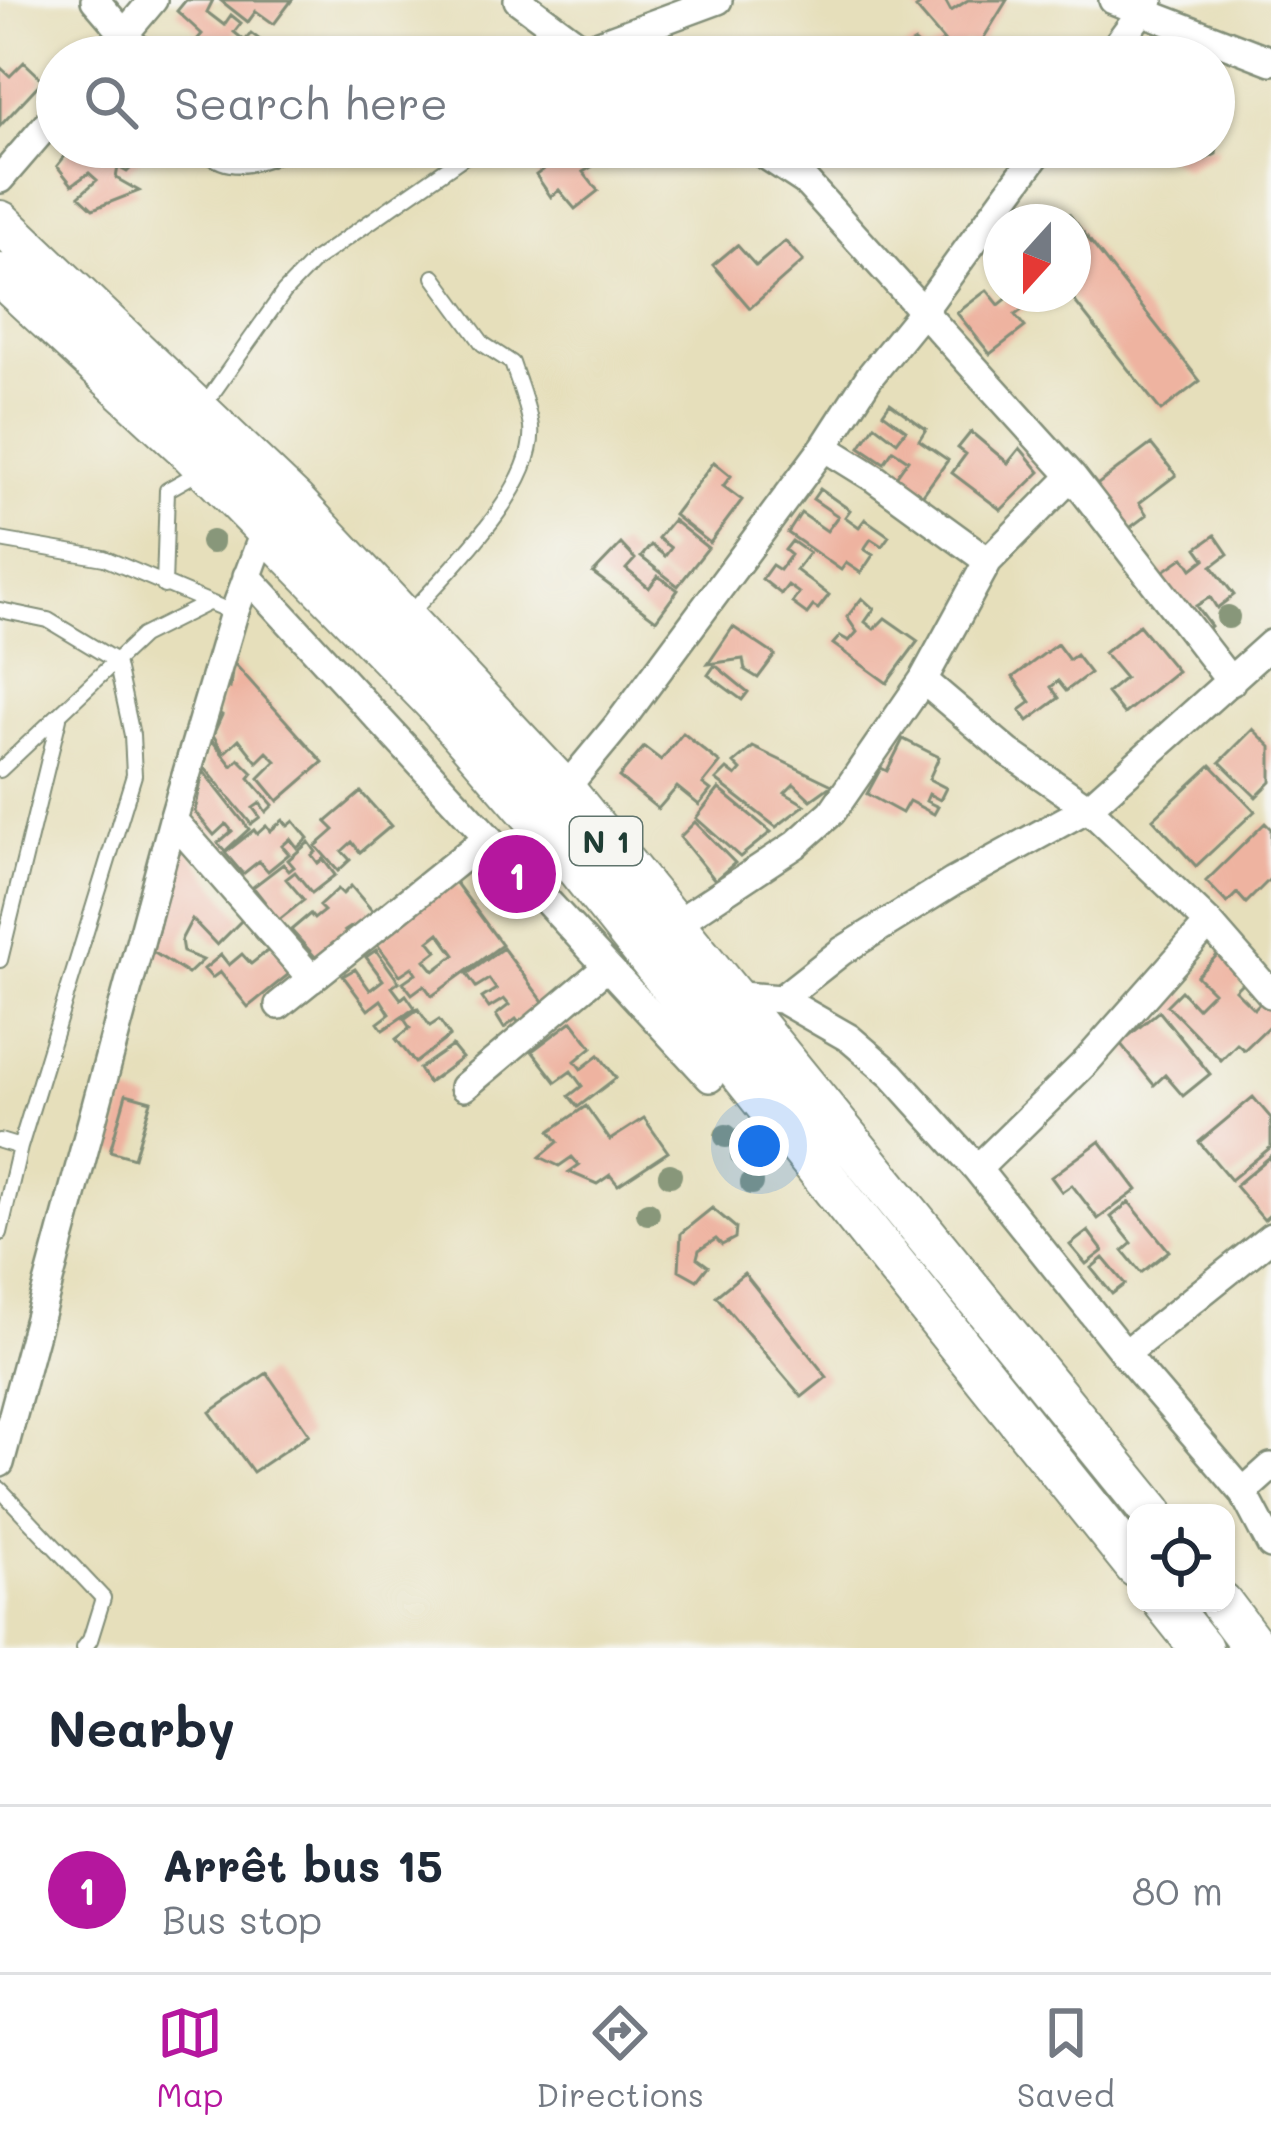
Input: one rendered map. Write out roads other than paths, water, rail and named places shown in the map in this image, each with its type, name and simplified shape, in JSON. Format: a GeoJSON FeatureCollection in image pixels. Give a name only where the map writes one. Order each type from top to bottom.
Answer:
{"type":"FeatureCollection","features":[{"type":"Feature","properties":{"kind":"highway","name":"N 1"},"geometry":{"type":"LineString","coordinates":[[0,222],[295,503],[564,790],[1145,1504]]}},
{"type":"Feature","properties":{"kind":"highway","name":"N 1"},"geometry":{"type":"LineString","coordinates":[[0,275],[207,467],[434,701],[558,844],[1127,1555]]}},
{"type":"Feature","properties":{"kind":"highway"},"geometry":{"type":"LineString","coordinates":[[1173,1612],[1202,1648]]}},
{"type":"Feature","properties":{"kind":"highway"},"geometry":{"type":"LineString","coordinates":[[1228,1612],[1255,1648]]}},
{"type":"Feature","properties":{"kind":"street"},"geometry":{"type":"LineString","coordinates":[[94,0],[128,36]]}},
{"type":"Feature","properties":{"kind":"street"},"geometry":{"type":"LineString","coordinates":[[123,36],[154,0]]}},
{"type":"Feature","properties":{"kind":"street"},"geometry":{"type":"LineString","coordinates":[[518,0],[559,36]]}},
{"type":"Feature","properties":{"kind":"street"},"geometry":{"type":"LineString","coordinates":[[628,36],[718,0]]}},
{"type":"Feature","properties":{"kind":"street"},"geometry":{"type":"LineString","coordinates":[[1113,0],[1146,5],[1215,36]]}},
{"type":"Feature","properties":{"kind":"street"},"geometry":{"type":"LineString","coordinates":[[1123,36],[1146,5]]}},
{"type":"Feature","properties":{"kind":"street"},"geometry":{"type":"LineString","coordinates":[[1235,45],[1271,61]]}},
{"type":"Feature","properties":{"kind":"street"},"geometry":{"type":"LineString","coordinates":[[0,179],[36,137]]}},
{"type":"Feature","properties":{"kind":"street"},"geometry":{"type":"LineString","coordinates":[[785,168],[805,181],[1072,476],[1232,682]]}},
{"type":"Feature","properties":{"kind":"street"},"geometry":{"type":"LineString","coordinates":[[564,790],[617,726],[1027,168]]}},
{"type":"Feature","properties":{"kind":"street"},"geometry":{"type":"LineString","coordinates":[[824,447],[988,560]]}},
{"type":"Feature","properties":{"kind":"street"},"geometry":{"type":"LineString","coordinates":[[674,925],[795,845],[832,812],[923,680],[988,560],[1072,476]]}},
{"type":"Feature","properties":{"kind":"street"},"geometry":{"type":"LineString","coordinates":[[0,1463],[173,820],[221,608],[248,576],[266,527]]}},
{"type":"Feature","properties":{"kind":"street"},"geometry":{"type":"LineString","coordinates":[[248,576],[710,1078]]}},
{"type":"Feature","properties":{"kind":"street"},"geometry":{"type":"LineString","coordinates":[[781,999],[842,951],[952,882],[1088,808],[1271,644]]}},
{"type":"Feature","properties":{"kind":"street"},"geometry":{"type":"LineString","coordinates":[[923,680],[1008,752],[1088,808],[1210,923],[1271,994]]}},
{"type":"Feature","properties":{"kind":"street"},"geometry":{"type":"LineString","coordinates":[[173,820],[312,979]]}},
{"type":"Feature","properties":{"kind":"street"},"geometry":{"type":"LineString","coordinates":[[279,1005],[487,838]]}},
{"type":"Feature","properties":{"kind":"street"},"geometry":{"type":"LineString","coordinates":[[977,1169],[1086,1062],[1210,923]]}},
{"type":"Feature","properties":{"kind":"street"},"geometry":{"type":"LineString","coordinates":[[464,1087],[607,968]]}},
{"type":"Feature","properties":{"kind":"street"},"geometry":{"type":"LineString","coordinates":[[728,994],[781,999],[892,1075],[977,1169],[1243,1492],[1271,1545]]}},
{"type":"Feature","properties":{"kind":"street"},"geometry":{"type":"LineString","coordinates":[[1125,1354],[1258,1264],[1271,1237]]}},
{"type":"Feature","properties":{"kind":"street"},"geometry":{"type":"LineString","coordinates":[[1243,1492],[1271,1467]]}},
{"type":"Feature","properties":{"kind":"lane"},"geometry":{"type":"LineString","coordinates":[[199,412],[284,292],[315,260],[448,168]]}},
{"type":"Feature","properties":{"kind":"lane"},"geometry":{"type":"LineString","coordinates":[[405,619],[508,497],[525,466],[532,431],[512,363],[483,344],[434,277]]}},
{"type":"Feature","properties":{"kind":"lane"},"geometry":{"type":"LineString","coordinates":[[164,586],[167,490],[207,467]]}},
{"type":"Feature","properties":{"kind":"lane"},"geometry":{"type":"LineString","coordinates":[[0,539],[104,558],[221,608]]}},
{"type":"Feature","properties":{"kind":"lane"},"geometry":{"type":"LineString","coordinates":[[0,770],[142,636],[221,608]]}},
{"type":"Feature","properties":{"kind":"lane"},"geometry":{"type":"LineString","coordinates":[[0,610],[48,620],[116,661],[132,735],[134,775],[20,1147],[0,1233]]}},
{"type":"Feature","properties":{"kind":"lane"},"geometry":{"type":"LineString","coordinates":[[0,960],[59,718]]}},
{"type":"Feature","properties":{"kind":"lane"},"geometry":{"type":"LineString","coordinates":[[0,1141],[20,1147]]}},
{"type":"Feature","properties":{"kind":"lane"},"geometry":{"type":"LineString","coordinates":[[0,1489],[103,1598],[84,1648]]}},
{"type":"Feature","properties":{"kind":"place","name":"Arrêt bus 15"},"geometry":{"type":"Point","coordinates":[517,874]}}]}
